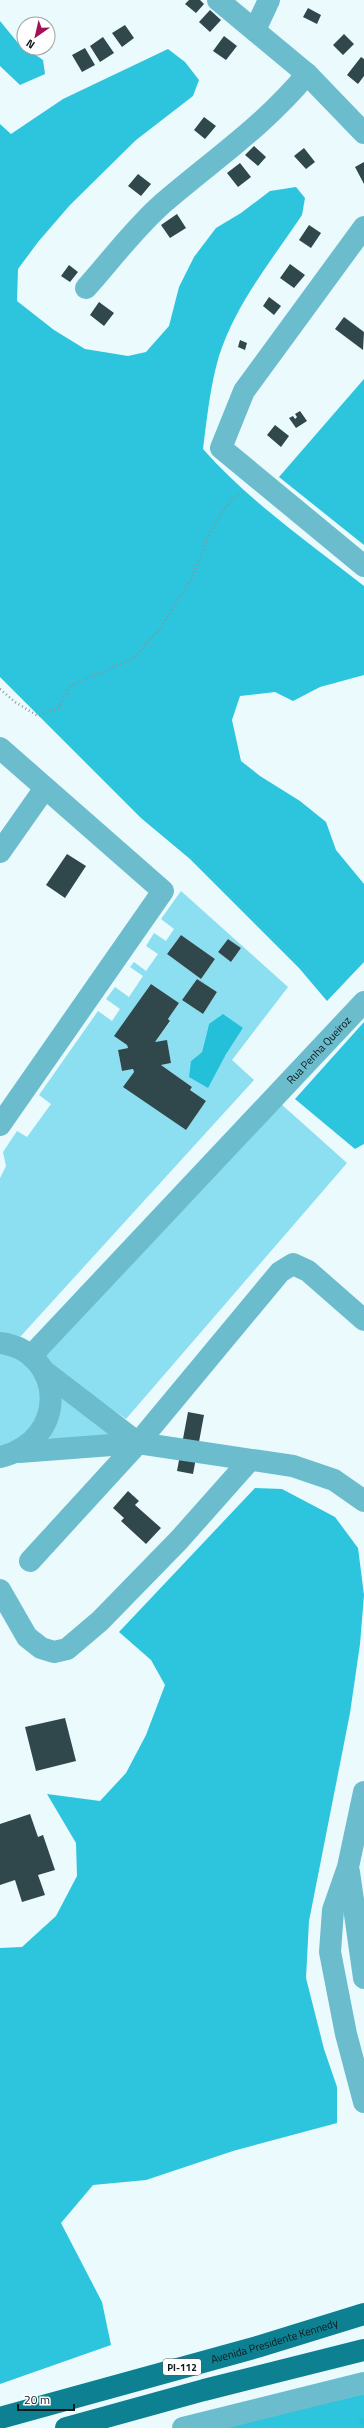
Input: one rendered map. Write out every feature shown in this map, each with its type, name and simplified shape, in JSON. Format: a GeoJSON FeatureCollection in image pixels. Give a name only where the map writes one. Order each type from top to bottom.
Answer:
{"type":"FeatureCollection","features":[{"type":"Feature","properties":{"kind":"main road","name":"Avenida Presidente Kennedy"},"geometry":{"type":"LineString","coordinates":[[0,2418],[257,2347],[364,2314]]}},
{"type":"Feature","properties":{"kind":"main road","name":"PI-112"},"geometry":{"type":"LineString","coordinates":[[66,2428],[204,2390],[364,2350]]}},
{"type":"Feature","properties":{"kind":"street"},"geometry":{"type":"LineString","coordinates":[[218,0],[307,74],[364,133]]}},
{"type":"Feature","properties":{"kind":"street"},"geometry":{"type":"LineString","coordinates":[[255,30],[269,0]]}},
{"type":"Feature","properties":{"kind":"street"},"geometry":{"type":"LineString","coordinates":[[86,288],[135,231],[162,205],[225,155],[285,100],[307,74]]}},
{"type":"Feature","properties":{"kind":"street"},"geometry":{"type":"LineString","coordinates":[[364,227],[244,391],[226,431],[221,448],[364,566]]}},
{"type":"Feature","properties":{"kind":"street"},"geometry":{"type":"LineString","coordinates":[[0,748],[163,891],[0,1125]]}},
{"type":"Feature","properties":{"kind":"street"},"geometry":{"type":"LineString","coordinates":[[0,852],[45,788]]}},
{"type":"Feature","properties":{"kind":"street","name":"Rua Penha Queiroz"},"geometry":{"type":"LineString","coordinates":[[38,1364],[273,1098],[364,1002]]}},
{"type":"Feature","properties":{"kind":"street"},"geometry":{"type":"LineString","coordinates":[[30,1561],[138,1443],[280,1272],[294,1264],[308,1271],[364,1320]]}},
{"type":"Feature","properties":{"kind":"street"},"geometry":{"type":"LineString","coordinates":[[0,1343],[18,1347],[138,1443]]}},
{"type":"Feature","properties":{"kind":"street"},"geometry":{"type":"LineString","coordinates":[[9,1454],[34,1441],[45,1426],[51,1408],[51,1389],[38,1364]]}},
{"type":"Feature","properties":{"kind":"street"},"geometry":{"type":"LineString","coordinates":[[9,1454],[138,1443],[293,1466],[334,1480],[364,1501]]}},
{"type":"Feature","properties":{"kind":"street"},"geometry":{"type":"LineString","coordinates":[[0,1590],[27,1637],[41,1648],[54,1652],[67,1650],[100,1621],[179,1540],[250,1460]]}},
{"type":"Feature","properties":{"kind":"street"},"geometry":{"type":"LineString","coordinates":[[364,1792],[348,1867],[333,1910],[330,1952],[346,2034],[364,2102]]}},
{"type":"Feature","properties":{"kind":"street"},"geometry":{"type":"LineString","coordinates":[[348,1867],[364,1978]]}},
{"type":"Feature","properties":{"kind":"street"},"geometry":{"type":"LineString","coordinates":[[183,2428],[364,2383]]}},
{"type":"Feature","properties":{"kind":"path"},"geometry":{"type":"LineString","coordinates":[[0,689],[15,702],[38,716],[58,708],[71,685],[133,659],[161,627],[191,580],[212,530],[232,498],[265,485]]}},
{"type":"Feature","properties":{"kind":"shaded area"},"geometry":{"type":"Polygon","coordinates":[[[0,21],[16,41],[16,56],[37,56],[43,60],[45,74],[20,85],[0,66],[0,21]]]}},
{"type":"Feature","properties":{"kind":"shaded area"},"geometry":{"type":"Polygon","coordinates":[[[168,49],[185,62],[199,80],[193,96],[136,140],[70,205],[38,242],[18,269],[17,301],[54,330],[85,349],[128,356],[146,352],[169,326],[179,287],[194,257],[216,228],[241,213],[270,191],[296,187],[305,198],[302,215],[256,282],[226,337],[213,379],[203,449],[240,487],[301,538],[364,586],[364,675],[320,687],[293,701],[275,692],[240,696],[232,720],[241,761],[260,776],[300,801],[326,822],[336,850],[364,884],[364,962],[327,1001],[299,968],[190,859],[141,818],[0,677],[0,124],[11,134],[63,99],[168,49]]]}},
{"type":"Feature","properties":{"kind":"shaded area"},"geometry":{"type":"Polygon","coordinates":[[[364,379],[364,545],[279,477],[364,379]]]}},
{"type":"Feature","properties":{"kind":"shaded area"},"geometry":{"type":"Polygon","coordinates":[[[181,891],[288,987],[232,1060],[254,1080],[20,1337],[0,1332],[0,1178],[6,1166],[3,1152],[17,1131],[27,1137],[51,1104],[39,1095],[98,1011],[112,1021],[120,1009],[106,999],[115,987],[129,997],[143,976],[130,967],[134,962],[146,971],[158,954],[146,946],[154,933],[166,941],[174,929],[161,919],[181,891]],[[181,935],[167,954],[201,979],[215,959],[181,935]],[[228,939],[218,952],[231,962],[241,948],[228,939]],[[197,979],[182,1000],[203,1014],[217,992],[197,979]],[[151,984],[115,1036],[127,1045],[128,1048],[118,1050],[122,1071],[133,1069],[134,1072],[124,1087],[186,1130],[206,1101],[190,1090],[192,1087],[161,1065],[171,1063],[167,1041],[155,1042],[170,1022],[168,1019],[179,1003],[151,984]],[[209,1024],[202,1052],[191,1061],[225,1056],[243,1028],[209,1024]]]}},
{"type":"Feature","properties":{"kind":"shaded area"},"geometry":{"type":"Polygon","coordinates":[[[223,1014],[243,1028],[225,1056],[208,1088],[189,1077],[191,1061],[202,1052],[209,1024],[223,1014]]]}},
{"type":"Feature","properties":{"kind":"shaded area"},"geometry":{"type":"Polygon","coordinates":[[[364,1022],[364,1144],[355,1149],[295,1099],[364,1022]]]}},
{"type":"Feature","properties":{"kind":"shaded area"},"geometry":{"type":"Polygon","coordinates":[[[280,1103],[347,1163],[126,1419],[37,1359],[280,1103]]]}},
{"type":"Feature","properties":{"kind":"shaded area"},"geometry":{"type":"Polygon","coordinates":[[[0,1350],[33,1368],[44,1397],[37,1427],[0,1449],[0,1350]]]}},
{"type":"Feature","properties":{"kind":"shaded area"},"geometry":{"type":"Polygon","coordinates":[[[68,1395],[119,1436],[53,1443],[48,1436],[56,1399],[68,1395]]]}},
{"type":"Feature","properties":{"kind":"shaded area"},"geometry":{"type":"Polygon","coordinates":[[[255,1488],[282,1489],[335,1517],[358,1548],[364,1595],[360,1644],[350,1713],[309,1921],[306,1978],[324,2049],[337,2087],[337,2123],[233,2151],[146,2180],[93,2185],[61,2223],[102,2302],[111,2345],[0,2384],[0,1948],[22,1947],[56,1916],[77,1876],[76,1843],[47,1794],[100,1801],[126,1773],[146,1735],[165,1685],[151,1660],[119,1632],[255,1488]]]}},
{"type":"Feature","properties":{"kind":"shaded area"},"geometry":{"type":"Polygon","coordinates":[[[364,2394],[364,2428],[221,2428],[364,2394]]]}},
{"type":"Feature","properties":{"kind":"building"},"geometry":{"type":"Polygon","coordinates":[[[189,0],[200,0],[204,4],[196,13],[185,4],[189,0]]]}},
{"type":"Feature","properties":{"kind":"building"},"geometry":{"type":"Polygon","coordinates":[[[308,8],[321,15],[317,24],[303,17],[308,8]]]}},
{"type":"Feature","properties":{"kind":"building"},"geometry":{"type":"Polygon","coordinates":[[[210,10],[221,20],[210,32],[199,22],[210,10]]]}},
{"type":"Feature","properties":{"kind":"building"},"geometry":{"type":"Polygon","coordinates":[[[125,25],[134,38],[122,47],[112,33],[125,25]]]}},
{"type":"Feature","properties":{"kind":"building"},"geometry":{"type":"Polygon","coordinates":[[[344,34],[354,44],[343,55],[333,45],[344,34]]]}},
{"type":"Feature","properties":{"kind":"building"},"geometry":{"type":"Polygon","coordinates":[[[224,36],[237,46],[226,60],[213,51],[224,36]]]}},
{"type":"Feature","properties":{"kind":"building"},"geometry":{"type":"Polygon","coordinates":[[[103,37],[114,53],[100,62],[90,46],[103,37]]]}},
{"type":"Feature","properties":{"kind":"building"},"geometry":{"type":"Polygon","coordinates":[[[85,48],[95,65],[82,72],[72,55],[85,48]]]}},
{"type":"Feature","properties":{"kind":"building"},"geometry":{"type":"Polygon","coordinates":[[[361,57],[364,59],[364,76],[358,84],[347,75],[361,57]]]}},
{"type":"Feature","properties":{"kind":"building"},"geometry":{"type":"Polygon","coordinates":[[[204,117],[216,126],[205,139],[194,130],[204,117]]]}},
{"type":"Feature","properties":{"kind":"building"},"geometry":{"type":"Polygon","coordinates":[[[254,146],[266,157],[258,166],[245,155],[254,146]]]}},
{"type":"Feature","properties":{"kind":"building"},"geometry":{"type":"Polygon","coordinates":[[[304,148],[315,162],[306,169],[294,156],[304,148]]]}},
{"type":"Feature","properties":{"kind":"building"},"geometry":{"type":"Polygon","coordinates":[[[364,162],[364,184],[355,167],[364,162]]]}},
{"type":"Feature","properties":{"kind":"building"},"geometry":{"type":"Polygon","coordinates":[[[240,163],[251,177],[238,187],[227,173],[240,163]]]}},
{"type":"Feature","properties":{"kind":"building"},"geometry":{"type":"Polygon","coordinates":[[[138,174],[151,184],[141,196],[128,186],[138,174]]]}},
{"type":"Feature","properties":{"kind":"building"},"geometry":{"type":"Polygon","coordinates":[[[177,214],[186,228],[170,238],[161,225],[177,214]]]}},
{"type":"Feature","properties":{"kind":"building"},"geometry":{"type":"Polygon","coordinates":[[[309,225],[321,233],[311,248],[299,240],[309,225]]]}},
{"type":"Feature","properties":{"kind":"building"},"geometry":{"type":"Polygon","coordinates":[[[290,264],[305,275],[294,288],[280,278],[290,264]]]}},
{"type":"Feature","properties":{"kind":"building"},"geometry":{"type":"Polygon","coordinates":[[[69,265],[78,272],[70,282],[61,276],[69,265]]]}},
{"type":"Feature","properties":{"kind":"building"},"geometry":{"type":"Polygon","coordinates":[[[269,297],[281,306],[274,315],[263,306],[269,297]]]}},
{"type":"Feature","properties":{"kind":"building"},"geometry":{"type":"Polygon","coordinates":[[[99,302],[114,313],[104,326],[90,315],[99,302]]]}},
{"type":"Feature","properties":{"kind":"building"},"geometry":{"type":"Polygon","coordinates":[[[344,317],[364,332],[363,350],[335,329],[344,317]]]}},
{"type":"Feature","properties":{"kind":"building"},"geometry":{"type":"Polygon","coordinates":[[[240,340],[247,343],[245,350],[238,347],[240,340]]]}},
{"type":"Feature","properties":{"kind":"building"},"geometry":{"type":"Polygon","coordinates":[[[300,411],[307,421],[296,428],[289,418],[293,416],[295,419],[297,417],[295,414],[300,411]]]}},
{"type":"Feature","properties":{"kind":"building"},"geometry":{"type":"Polygon","coordinates":[[[275,425],[289,436],[281,447],[267,435],[275,425]]]}},
{"type":"Feature","properties":{"kind":"building"},"geometry":{"type":"Polygon","coordinates":[[[67,854],[86,866],[65,898],[46,885],[67,854]]]}},
{"type":"Feature","properties":{"kind":"building"},"geometry":{"type":"Polygon","coordinates":[[[181,935],[215,959],[201,979],[167,954],[181,935]]]}},
{"type":"Feature","properties":{"kind":"building"},"geometry":{"type":"Polygon","coordinates":[[[228,939],[241,948],[231,962],[218,952],[228,939]]]}},
{"type":"Feature","properties":{"kind":"building"},"geometry":{"type":"Polygon","coordinates":[[[197,979],[217,992],[203,1014],[182,1000],[197,979]]]}},
{"type":"Feature","properties":{"kind":"building"},"geometry":{"type":"Polygon","coordinates":[[[151,984],[179,1003],[168,1019],[170,1021],[155,1042],[167,1040],[171,1063],[161,1065],[192,1087],[190,1090],[206,1101],[186,1130],[123,1087],[134,1072],[133,1069],[122,1071],[118,1050],[128,1048],[127,1045],[114,1036],[151,984]]]}},
{"type":"Feature","properties":{"kind":"building"},"geometry":{"type":"Polygon","coordinates":[[[188,1412],[204,1415],[193,1474],[177,1471],[188,1412]]]}},
{"type":"Feature","properties":{"kind":"building"},"geometry":{"type":"Polygon","coordinates":[[[128,1491],[139,1501],[135,1505],[161,1528],[146,1544],[121,1521],[124,1518],[113,1508],[128,1491]]]}},
{"type":"Feature","properties":{"kind":"building"},"geometry":{"type":"Polygon","coordinates":[[[65,1718],[76,1761],[36,1771],[25,1727],[65,1718]]]}},
{"type":"Feature","properties":{"kind":"building"},"geometry":{"type":"Polygon","coordinates":[[[30,1814],[38,1837],[43,1835],[55,1870],[38,1875],[45,1895],[22,1902],[15,1880],[0,1885],[0,1824],[30,1814]]]}}]}
